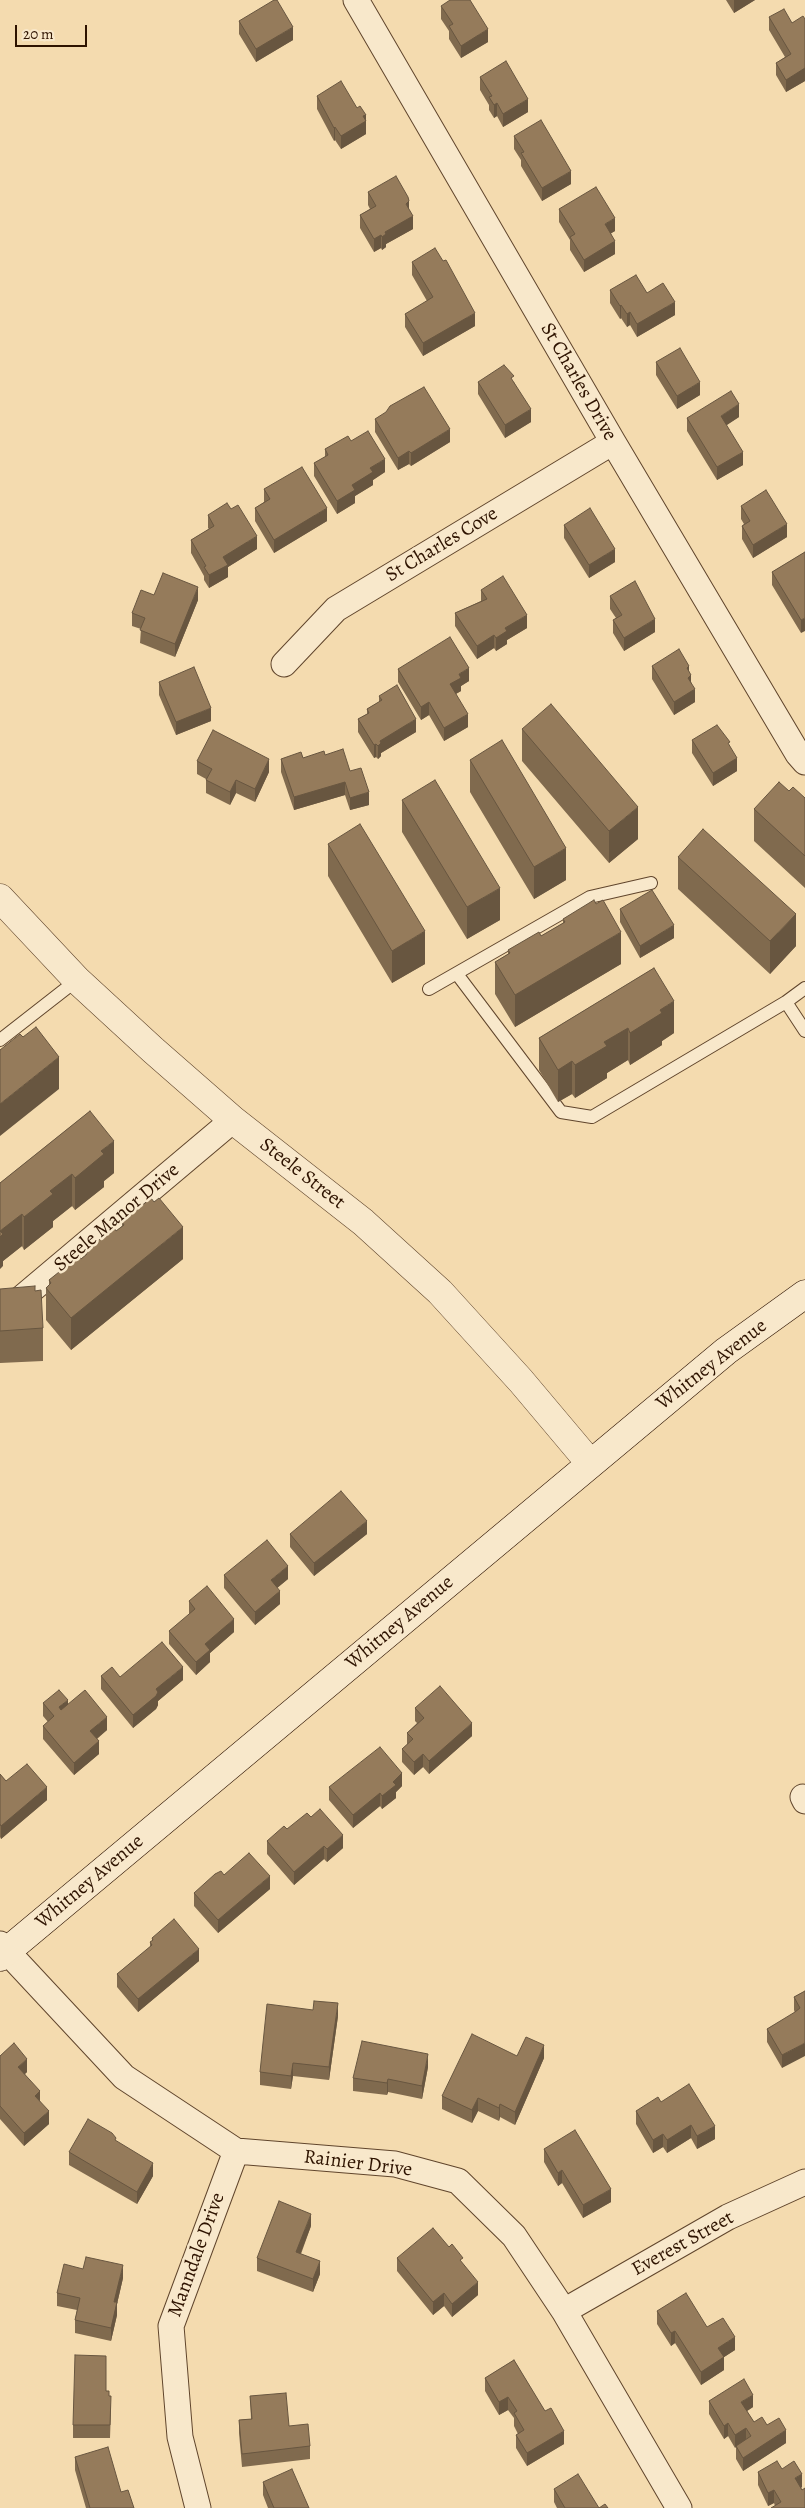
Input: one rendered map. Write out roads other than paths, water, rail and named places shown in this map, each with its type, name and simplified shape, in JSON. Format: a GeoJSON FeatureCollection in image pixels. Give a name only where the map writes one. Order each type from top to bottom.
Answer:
{"type":"FeatureCollection","features":[{"type":"Feature","properties":{"kind":"main road","name":"Steele Street"},"geometry":{"type":"LineString","coordinates":[[0,898],[77,980],[232,1120],[362,1222],[440,1292],[521,1381],[590,1464]]}},
{"type":"Feature","properties":{"kind":"main road","name":"Whitney Avenue"},"geometry":{"type":"LineString","coordinates":[[2,1951],[726,1351],[805,1294]]}},
{"type":"Feature","properties":{"kind":"street","name":"St Charles Drive"},"geometry":{"type":"LineString","coordinates":[[356,0],[613,442],[805,762]]}},
{"type":"Feature","properties":{"kind":"street","name":"St Charles Cove"},"geometry":{"type":"LineString","coordinates":[[284,664],[336,609],[613,442]]}},
{"type":"Feature","properties":{"kind":"street","name":"Steele Manor Drive"},"geometry":{"type":"LineString","coordinates":[[0,1313],[4,1313],[232,1120]]}},
{"type":"Feature","properties":{"kind":"street","name":"Rainier Drive"},"geometry":{"type":"LineString","coordinates":[[2,1951],[124,2077],[236,2151],[395,2164],[458,2181],[514,2236],[564,2311],[679,2508]]}},
{"type":"Feature","properties":{"kind":"street","name":"Manndale Drive"},"geometry":{"type":"LineString","coordinates":[[198,2508],[180,2437],[171,2326],[236,2151]]}},
{"type":"Feature","properties":{"kind":"street","name":"Everest Street"},"geometry":{"type":"LineString","coordinates":[[564,2311],[728,2217],[805,2182]]}},
{"type":"Feature","properties":{"kind":"lane"},"geometry":{"type":"LineString","coordinates":[[429,989],[590,897],[651,883]]}},
{"type":"Feature","properties":{"kind":"lane"},"geometry":{"type":"LineString","coordinates":[[457,974],[561,1112],[592,1117],[786,1002],[805,988]]}},
{"type":"Feature","properties":{"kind":"lane"},"geometry":{"type":"LineString","coordinates":[[0,1040],[77,980]]}},
{"type":"Feature","properties":{"kind":"lane"},"geometry":{"type":"LineString","coordinates":[[786,1002],[805,1031]]}}]}
